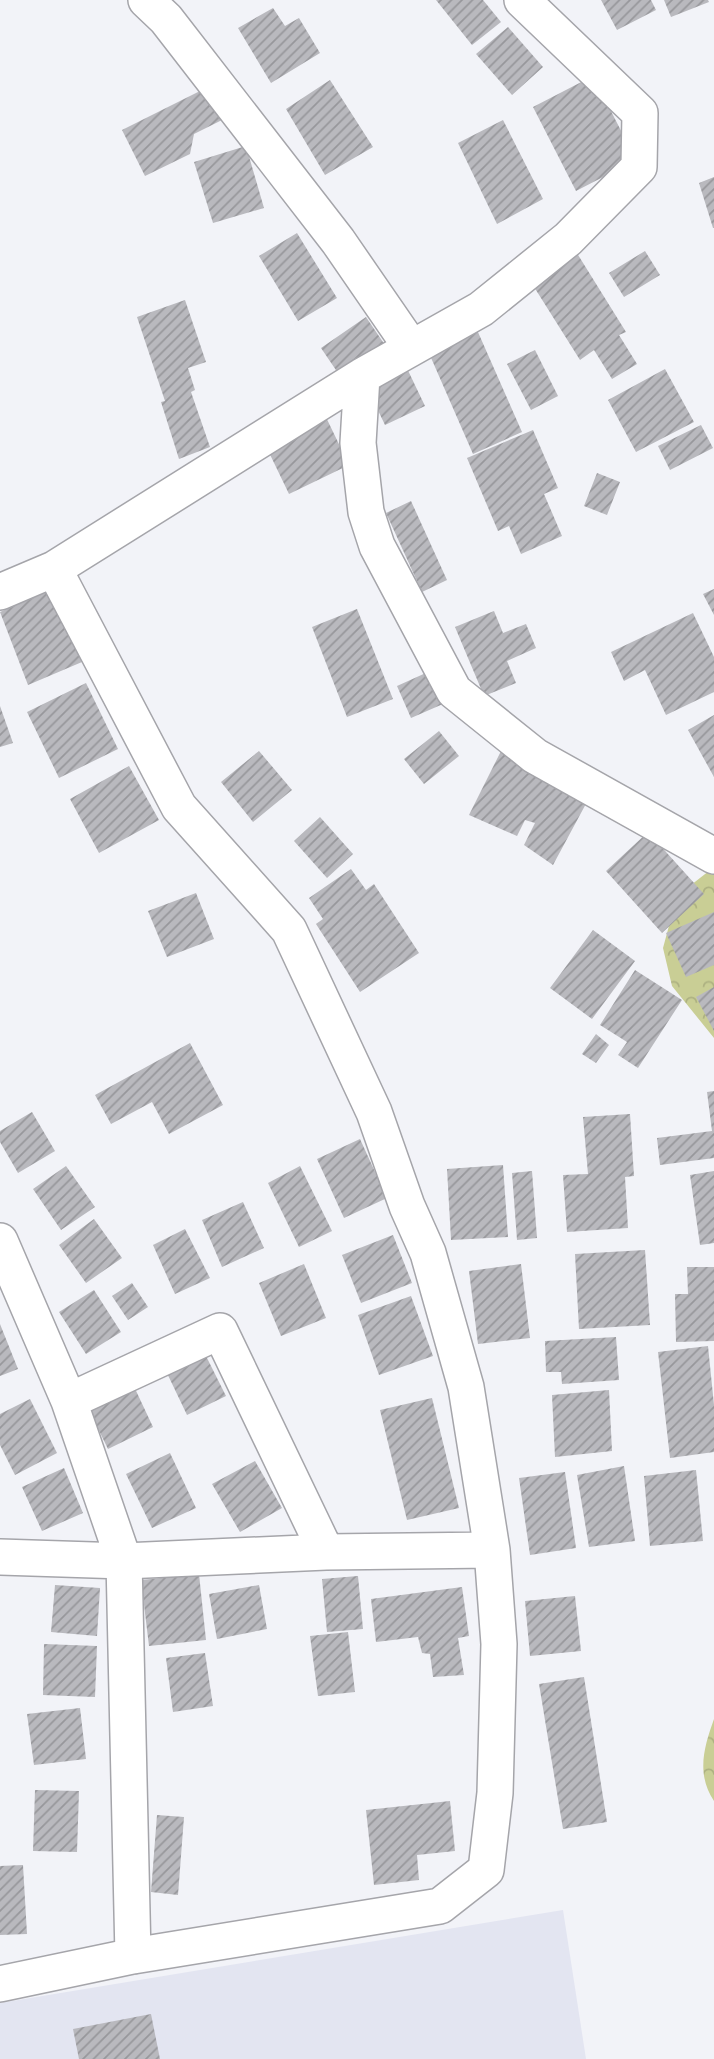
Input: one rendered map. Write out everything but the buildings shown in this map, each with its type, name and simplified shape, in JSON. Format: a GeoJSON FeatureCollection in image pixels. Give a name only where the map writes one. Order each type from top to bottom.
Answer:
{"type":"FeatureCollection","features":[{"type":"Feature","properties":{"kind":"street"},"geometry":{"type":"LineString","coordinates":[[146,0],[166,19],[338,241],[411,347]]}},
{"type":"Feature","properties":{"kind":"street"},"geometry":{"type":"LineString","coordinates":[[0,592],[54,569],[362,376],[481,309],[568,239],[639,167],[640,113],[522,0]]}},
{"type":"Feature","properties":{"kind":"street"},"geometry":{"type":"LineString","coordinates":[[362,376],[358,443],[366,512],[377,546],[454,691],[535,756],[714,856]]}},
{"type":"Feature","properties":{"kind":"street"},"geometry":{"type":"LineString","coordinates":[[0,1984],[132,1956],[440,1906],[486,1871],[495,1793],[499,1644],[492,1550],[466,1387],[428,1253],[407,1206],[374,1112],[289,930],[178,807],[54,569]]}},
{"type":"Feature","properties":{"kind":"street"},"geometry":{"type":"LineString","coordinates":[[0,1241],[69,1401],[124,1561],[132,1956]]}},
{"type":"Feature","properties":{"kind":"street"},"geometry":{"type":"LineString","coordinates":[[69,1401],[220,1331],[326,1552]]}},
{"type":"Feature","properties":{"kind":"street"},"geometry":{"type":"LineString","coordinates":[[0,1557],[124,1561],[326,1552],[492,1550]]}},
{"type":"Feature","properties":{"kind":"shaded area"},"geometry":{"type":"Polygon","coordinates":[[[563,1910],[586,2059],[0,2059],[0,2003],[563,1910]]]}},
{"type":"Feature","properties":{"kind":"green space"},"geometry":{"type":"Polygon","coordinates":[[[714,867],[714,1038],[672,986],[663,948],[677,896],[714,867]]]}},
{"type":"Feature","properties":{"kind":"green space"},"geometry":{"type":"Polygon","coordinates":[[[714,1719],[714,1801],[708,1791],[703,1771],[707,1740],[714,1719]]]}}]}
